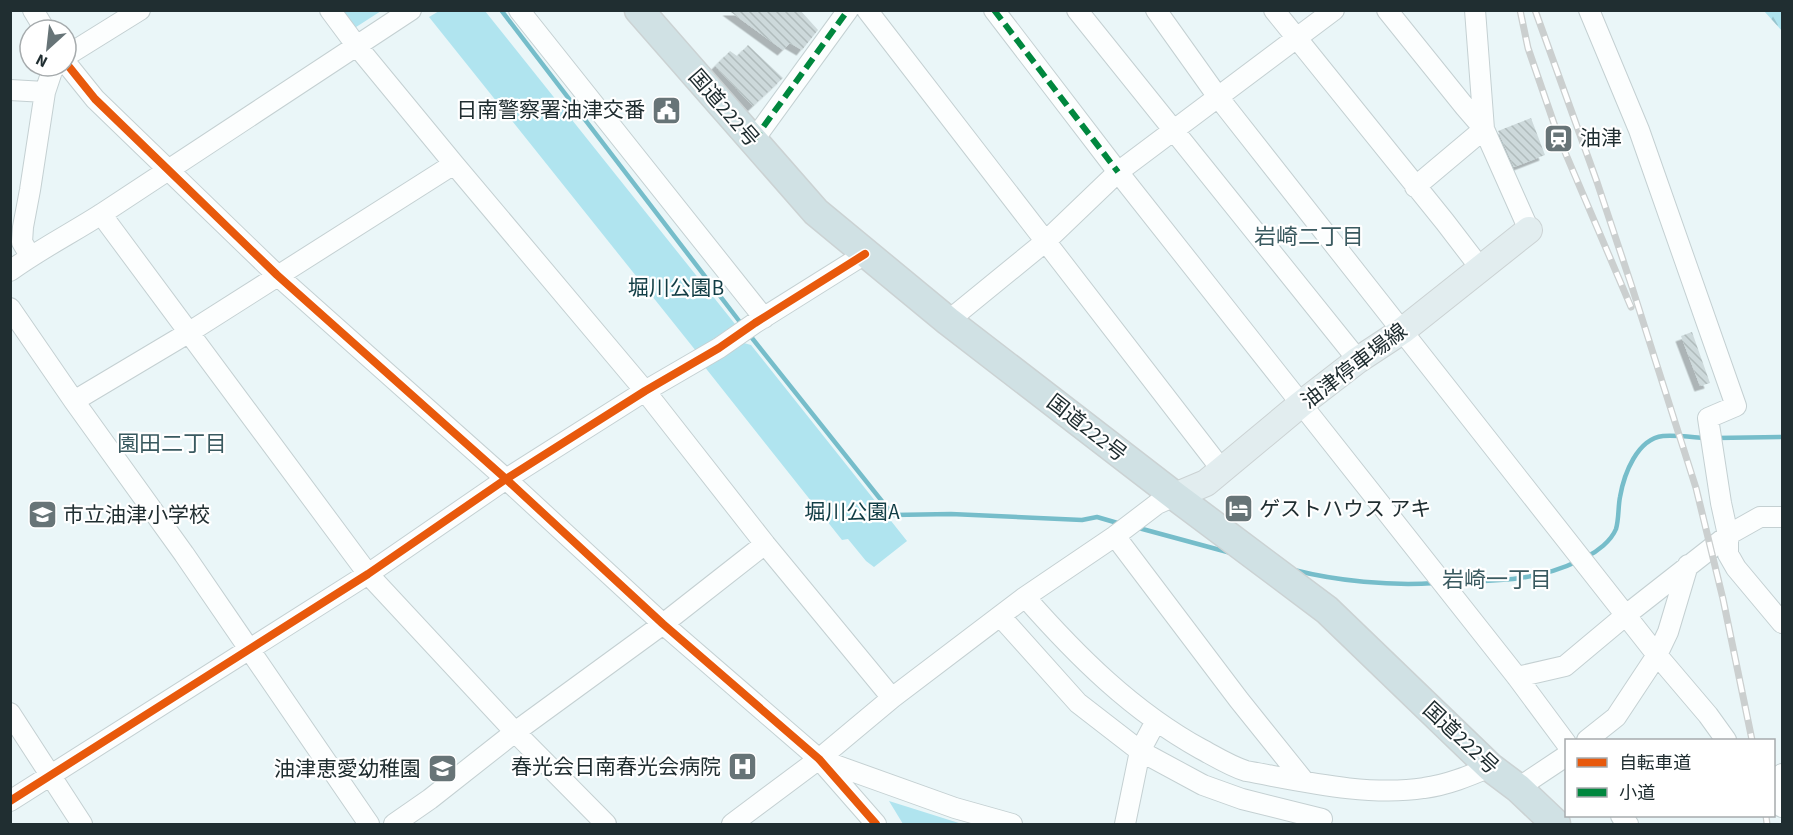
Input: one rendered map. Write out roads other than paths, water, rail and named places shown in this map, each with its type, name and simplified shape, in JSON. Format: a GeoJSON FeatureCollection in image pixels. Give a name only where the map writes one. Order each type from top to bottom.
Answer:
{"type":"FeatureCollection","features":[{"type":"Feature","properties":{"kind":"highway","name":"国道222号"},"geometry":{"type":"LineString","coordinates":[[639,10],[816,212],[948,321],[1327,610],[1490,767],[1518,788],[1556,825]]}},
{"type":"Feature","properties":{"kind":"main road","name":"油津停車場線"},"geometry":{"type":"LineString","coordinates":[[1175,496],[1206,483],[1301,404],[1358,360],[1402,331],[1529,230]]}},
{"type":"Feature","properties":{"kind":"street"},"geometry":{"type":"LineString","coordinates":[[78,49],[140,10]]}},
{"type":"Feature","properties":{"kind":"street"},"geometry":{"type":"LineString","coordinates":[[330,10],[454,164],[645,392],[765,544],[892,698]]}},
{"type":"Feature","properties":{"kind":"street"},"geometry":{"type":"LineString","coordinates":[[10,271],[30,256],[101,214],[411,10]]}},
{"type":"Feature","properties":{"kind":"street"},"geometry":{"type":"LineString","coordinates":[[519,10],[760,320]]}},
{"type":"Feature","properties":{"kind":"street"},"geometry":{"type":"LineString","coordinates":[[753,141],[848,10]]}},
{"type":"Feature","properties":{"kind":"street"},"geometry":{"type":"LineString","coordinates":[[867,10],[1222,470]]}},
{"type":"Feature","properties":{"kind":"street"},"geometry":{"type":"LineString","coordinates":[[994,10],[1118,172],[1517,677],[1565,742]]}},
{"type":"Feature","properties":{"kind":"street"},"geometry":{"type":"LineString","coordinates":[[1156,10],[1218,97],[1657,655],[1708,715],[1725,739]]}},
{"type":"Feature","properties":{"kind":"street"},"geometry":{"type":"LineString","coordinates":[[1274,10],[1481,269]]}},
{"type":"Feature","properties":{"kind":"street"},"geometry":{"type":"LineString","coordinates":[[948,321],[1046,241],[1118,172],[1334,10]]}},
{"type":"Feature","properties":{"kind":"street"},"geometry":{"type":"LineString","coordinates":[[1387,10],[1464,107],[1485,129]]}},
{"type":"Feature","properties":{"kind":"street"},"geometry":{"type":"LineString","coordinates":[[1475,10],[1485,129],[1529,230]]}},
{"type":"Feature","properties":{"kind":"street"},"geometry":{"type":"LineString","coordinates":[[1589,10],[1639,130],[1736,406],[1708,418],[1720,503],[1728,535],[1728,554],[1736,568],[1782,623]]}},
{"type":"Feature","properties":{"kind":"street"},"geometry":{"type":"LineString","coordinates":[[1084,13],[1174,131],[1358,360]]}},
{"type":"Feature","properties":{"kind":"street"},"geometry":{"type":"LineString","coordinates":[[30,256],[22,242],[23,227],[45,92],[50,78]]}},
{"type":"Feature","properties":{"kind":"street"},"geometry":{"type":"LineString","coordinates":[[78,78],[95,99],[277,275],[506,479],[663,624],[819,759],[876,825]]}},
{"type":"Feature","properties":{"kind":"street"},"geometry":{"type":"LineString","coordinates":[[10,90],[45,92]]}},
{"type":"Feature","properties":{"kind":"street"},"geometry":{"type":"LineString","coordinates":[[1415,187],[1485,129]]}},
{"type":"Feature","properties":{"kind":"street"},"geometry":{"type":"LineString","coordinates":[[74,401],[188,333],[454,164]]}},
{"type":"Feature","properties":{"kind":"street"},"geometry":{"type":"LineString","coordinates":[[101,214],[368,574],[515,732],[606,825]]}},
{"type":"Feature","properties":{"kind":"street"},"geometry":{"type":"LineString","coordinates":[[10,801],[368,574],[506,479],[719,348],[865,254]]}},
{"type":"Feature","properties":{"kind":"street"},"geometry":{"type":"LineString","coordinates":[[10,308],[184,554],[369,825]]}},
{"type":"Feature","properties":{"kind":"street"},"geometry":{"type":"LineString","coordinates":[[732,825],[819,759],[892,698],[1025,597],[1115,536],[1157,504],[1175,496]]}},
{"type":"Feature","properties":{"kind":"street"},"geometry":{"type":"LineString","coordinates":[[1517,677],[1565,666],[1728,535],[1760,517],[1782,517]]}},
{"type":"Feature","properties":{"kind":"street"},"geometry":{"type":"LineString","coordinates":[[1115,536],[1239,700],[1304,781]]}},
{"type":"Feature","properties":{"kind":"street"},"geometry":{"type":"LineString","coordinates":[[394,825],[515,732],[663,624],[765,544]]}},
{"type":"Feature","properties":{"kind":"street"},"geometry":{"type":"LineString","coordinates":[[1589,739],[1616,717],[1657,655],[1668,632],[1688,565]]}},
{"type":"Feature","properties":{"kind":"street"},"geometry":{"type":"LineString","coordinates":[[1025,597],[1064,641],[1138,709],[1182,738],[1234,767],[1333,786],[1383,790],[1424,788],[1458,780],[1490,767]]}},
{"type":"Feature","properties":{"kind":"street"},"geometry":{"type":"LineString","coordinates":[[1000,616],[1078,703],[1140,751],[1213,788],[1321,822],[1333,786]]}},
{"type":"Feature","properties":{"kind":"street"},"geometry":{"type":"LineString","coordinates":[[10,713],[82,825]]}},
{"type":"Feature","properties":{"kind":"street"},"geometry":{"type":"LineString","coordinates":[[1125,825],[1140,751],[1156,721]]}},
{"type":"Feature","properties":{"kind":"street"},"geometry":{"type":"LineString","coordinates":[[1518,788],[1565,757]]}},
{"type":"Feature","properties":{"kind":"street"},"geometry":{"type":"LineString","coordinates":[[819,759],[955,808],[1012,825]]}},
{"type":"Feature","properties":{"kind":"waterway"},"geometry":{"type":"LineString","coordinates":[[501,10],[743,326]]}},
{"type":"Feature","properties":{"kind":"waterway"},"geometry":{"type":"LineString","coordinates":[[748,333],[893,515],[951,514],[1082,520],[1097,517],[1121,524]]}},
{"type":"Feature","properties":{"kind":"waterway"},"geometry":{"type":"LineString","coordinates":[[1586,557],[1603,546],[1614,533],[1625,478],[1639,451],[1646,444],[1663,436],[1705,438]]}},
{"type":"Feature","properties":{"kind":"waterway"},"geometry":{"type":"LineString","coordinates":[[1716,438],[1782,437]]}},
{"type":"Feature","properties":{"kind":"waterway"},"geometry":{"type":"LineString","coordinates":[[1135,527],[1231,553]]}},
{"type":"Feature","properties":{"kind":"waterway"},"geometry":{"type":"LineString","coordinates":[[1449,582],[1515,579],[1547,573],[1578,561]]}},
{"type":"Feature","properties":{"kind":"waterway"},"geometry":{"type":"LineString","coordinates":[[1294,570],[1364,582],[1435,583]]}},
{"type":"Feature","properties":{"kind":"railway"},"geometry":{"type":"LineString","coordinates":[[1520,10],[1528,48],[1559,138],[1631,307]]}},
{"type":"Feature","properties":{"kind":"railway"},"geometry":{"type":"LineString","coordinates":[[1535,10],[1597,182],[1696,488],[1723,599],[1752,739]]}},
{"type":"Feature","properties":{"kind":"railway"},"geometry":{"type":"LineString","coordinates":[[1766,817],[1767,824]]}},
{"type":"Feature","properties":{"kind":"place","name":"日南警察署油津交番"},"geometry":{"type":"Point","coordinates":[666,110]}},
{"type":"Feature","properties":{"kind":"place","name":"油津"},"geometry":{"type":"Point","coordinates":[1559,138]}},
{"type":"Feature","properties":{"kind":"place","name":"ゲストハウス アキ"},"geometry":{"type":"Point","coordinates":[1238,509]}},
{"type":"Feature","properties":{"kind":"place","name":"市立油津小学校"},"geometry":{"type":"Point","coordinates":[42,515]}},
{"type":"Feature","properties":{"kind":"place","name":"春光会日南春光会病院"},"geometry":{"type":"Point","coordinates":[742,767]}},
{"type":"Feature","properties":{"kind":"place","name":"油津恵愛幼稚園"},"geometry":{"type":"Point","coordinates":[442,769]}},
{"type":"Feature","properties":{"kind":"district","name":"岩崎二丁目"},"geometry":{"type":"Point","coordinates":[1309,237]}},
{"type":"Feature","properties":{"kind":"district","name":"園田二丁目"},"geometry":{"type":"Point","coordinates":[172,444]}},
{"type":"Feature","properties":{"kind":"district","name":"岩崎一丁目"},"geometry":{"type":"Point","coordinates":[1497,580]}},
{"type":"Feature","properties":{"kind":"park label","name":"堀川公園B"},"geometry":{"type":"Point","coordinates":[676,288]}},
{"type":"Feature","properties":{"kind":"park label","name":"堀川公園A"},"geometry":{"type":"Point","coordinates":[852,512]}}]}
